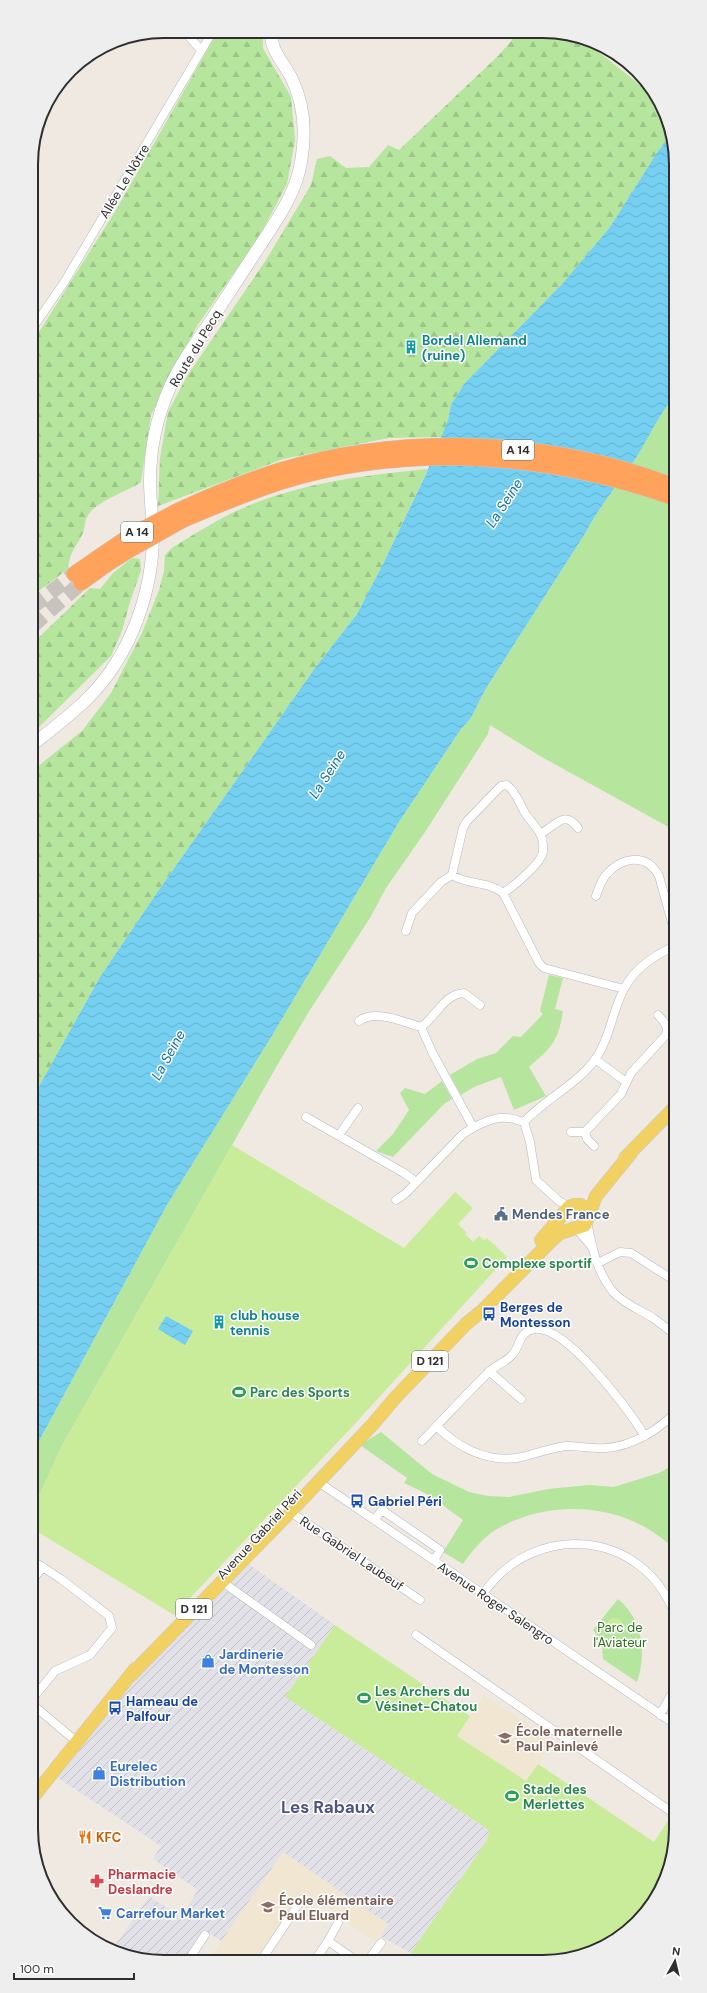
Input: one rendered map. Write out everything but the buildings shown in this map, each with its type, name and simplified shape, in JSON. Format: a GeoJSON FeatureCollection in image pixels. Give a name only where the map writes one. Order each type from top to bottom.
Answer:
{"type":"FeatureCollection","features":[{"type":"Feature","properties":{"kind":"highway","name":"A 14"},"geometry":{"type":"LineString","coordinates":[[78,579],[152,524],[222,490],[302,465],[382,450],[426,446],[520,450],[598,463],[652,477],[669,484]]}},
{"type":"Feature","properties":{"kind":"highway","name":"A 14"},"geometry":{"type":"LineString","coordinates":[[103,560],[128,551],[183,520],[250,493],[311,475],[384,462],[447,457],[538,464],[592,473],[669,496]]}},
{"type":"Feature","properties":{"kind":"main road","name":"Route du Pecq"},"geometry":{"type":"LineString","coordinates":[[38,740],[68,717],[90,696],[121,653],[133,629],[143,603],[149,581],[153,529],[150,481],[151,456],[162,408],[183,362],[281,214],[295,184],[301,162],[304,140],[301,106],[291,76],[273,46],[272,38]]}},
{"type":"Feature","properties":{"kind":"main road","name":"Avenue Gabriel Péri"},"geometry":{"type":"LineString","coordinates":[[315,1479],[373,1424],[395,1398],[466,1324],[488,1295],[571,1208],[631,1153],[669,1113]]}},
{"type":"Feature","properties":{"kind":"main road","name":"Avenue Gabriel Péri"},"geometry":{"type":"LineString","coordinates":[[466,1324],[483,1310],[552,1240],[560,1233],[581,1223],[596,1196],[631,1153]]}},
{"type":"Feature","properties":{"kind":"main road"},"geometry":{"type":"LineString","coordinates":[[571,1208],[585,1208],[581,1223],[565,1221],[571,1208]]}},
{"type":"Feature","properties":{"kind":"main road","name":"Avenue Gabriel Péri"},"geometry":{"type":"LineString","coordinates":[[130,1676],[222,1581],[342,1450],[346,1441],[368,1420],[395,1398]]}},
{"type":"Feature","properties":{"kind":"main road","name":"Avenue Gabriel Péri"},"geometry":{"type":"LineString","coordinates":[[38,1791],[130,1676],[144,1656],[288,1509]]}},
{"type":"Feature","properties":{"kind":"street"},"geometry":{"type":"LineString","coordinates":[[190,38],[201,50]]}},
{"type":"Feature","properties":{"kind":"street","name":"Allée Le Nôtre"},"geometry":{"type":"LineString","coordinates":[[38,320],[65,281],[209,38]]}},
{"type":"Feature","properties":{"kind":"street"},"geometry":{"type":"LineString","coordinates":[[269,38],[273,46]]}},
{"type":"Feature","properties":{"kind":"street"},"geometry":{"type":"LineString","coordinates":[[406,931],[412,913],[442,882],[452,875],[463,828],[467,821],[501,786],[507,785],[519,798],[523,809],[533,826],[540,834],[543,850],[541,858],[511,888],[503,893]]}},
{"type":"Feature","properties":{"kind":"street"},"geometry":{"type":"LineString","coordinates":[[540,834],[562,819],[567,818],[572,820],[578,828]]}},
{"type":"Feature","properties":{"kind":"street"},"geometry":{"type":"LineString","coordinates":[[596,896],[605,876],[625,860],[640,860],[655,869],[659,876],[669,912]]}},
{"type":"Feature","properties":{"kind":"street"},"geometry":{"type":"LineString","coordinates":[[452,875],[458,879],[496,888],[503,893],[539,963],[544,968],[624,988]]}},
{"type":"Feature","properties":{"kind":"street"},"geometry":{"type":"LineString","coordinates":[[524,1122],[536,1109],[572,1085],[595,1059],[611,1029],[624,988],[645,964],[655,956],[669,949]]}},
{"type":"Feature","properties":{"kind":"street"},"geometry":{"type":"LineString","coordinates":[[359,1021],[370,1016],[378,1016],[421,1026],[427,1023],[451,996],[464,992],[480,1005]]}},
{"type":"Feature","properties":{"kind":"street"},"geometry":{"type":"LineString","coordinates":[[571,1132],[585,1132],[621,1094],[631,1073],[666,1035],[666,1024],[658,1015]]}},
{"type":"Feature","properties":{"kind":"street"},"geometry":{"type":"LineString","coordinates":[[421,1026],[433,1054],[473,1127]]}},
{"type":"Feature","properties":{"kind":"street"},"geometry":{"type":"LineString","coordinates":[[595,1059],[626,1082]]}},
{"type":"Feature","properties":{"kind":"street"},"geometry":{"type":"LineString","coordinates":[[339,1135],[358,1108]]}},
{"type":"Feature","properties":{"kind":"street"},"geometry":{"type":"LineString","coordinates":[[306,1117],[404,1173],[416,1182]]}},
{"type":"Feature","properties":{"kind":"street"},"geometry":{"type":"LineString","coordinates":[[396,1200],[405,1194],[463,1134],[473,1127],[491,1120],[508,1118],[524,1122]]}},
{"type":"Feature","properties":{"kind":"street"},"geometry":{"type":"LineString","coordinates":[[524,1122],[530,1142],[536,1180],[558,1201],[571,1208]]}},
{"type":"Feature","properties":{"kind":"street"},"geometry":{"type":"LineString","coordinates":[[585,1132],[587,1138],[594,1146]]}},
{"type":"Feature","properties":{"kind":"street"},"geometry":{"type":"LineString","coordinates":[[581,1223],[592,1247]]}},
{"type":"Feature","properties":{"kind":"street"},"geometry":{"type":"LineString","coordinates":[[581,1223],[600,1262],[607,1283],[615,1293],[627,1304],[653,1318],[669,1330]]}},
{"type":"Feature","properties":{"kind":"street"},"geometry":{"type":"LineString","coordinates":[[600,1262],[620,1252],[631,1253],[669,1278]]}},
{"type":"Feature","properties":{"kind":"street"},"geometry":{"type":"LineString","coordinates":[[422,1441],[490,1371],[512,1355],[524,1334],[534,1329],[548,1331],[554,1334],[585,1360],[600,1376],[632,1416],[645,1436]]}},
{"type":"Feature","properties":{"kind":"street"},"geometry":{"type":"LineString","coordinates":[[490,1371],[521,1399]]}},
{"type":"Feature","properties":{"kind":"street"},"geometry":{"type":"LineString","coordinates":[[436,1426],[450,1440],[463,1448],[476,1454],[507,1459],[556,1448],[606,1448],[620,1446],[658,1429],[669,1419]]}},
{"type":"Feature","properties":{"kind":"street","name":"Avenue Roger Salengro"},"geometry":{"type":"LineString","coordinates":[[315,1479],[669,1721]]}},
{"type":"Feature","properties":{"kind":"street","name":"Rue Gabriel Laubeuf"},"geometry":{"type":"LineString","coordinates":[[288,1509],[420,1600]]}},
{"type":"Feature","properties":{"kind":"street"},"geometry":{"type":"LineString","coordinates":[[374,1520],[382,1510],[440,1550],[434,1560]]}},
{"type":"Feature","properties":{"kind":"street"},"geometry":{"type":"LineString","coordinates":[[483,1594],[502,1572],[528,1554],[559,1545],[586,1544],[615,1552],[642,1567],[662,1589],[669,1603]]}},
{"type":"Feature","properties":{"kind":"street"},"geometry":{"type":"LineString","coordinates":[[38,1564],[61,1578],[109,1616],[112,1628],[90,1655],[55,1670],[38,1692]]}},
{"type":"Feature","properties":{"kind":"street"},"geometry":{"type":"LineString","coordinates":[[38,1573],[43,1567]]}},
{"type":"Feature","properties":{"kind":"street"},"geometry":{"type":"LineString","coordinates":[[222,1581],[311,1645]]}},
{"type":"Feature","properties":{"kind":"street"},"geometry":{"type":"LineString","coordinates":[[416,1635],[669,1810]]}},
{"type":"Feature","properties":{"kind":"street"},"geometry":{"type":"LineString","coordinates":[[660,1715],[669,1699]]}},
{"type":"Feature","properties":{"kind":"street"},"geometry":{"type":"LineString","coordinates":[[38,1709],[77,1742]]}},
{"type":"Feature","properties":{"kind":"street"},"geometry":{"type":"LineString","coordinates":[[265,1955],[302,1899]]}},
{"type":"Feature","properties":{"kind":"street"},"geometry":{"type":"LineString","coordinates":[[319,1955],[338,1924]]}},
{"type":"Feature","properties":{"kind":"street"},"geometry":{"type":"LineString","coordinates":[[192,1955],[205,1935]]}},
{"type":"Feature","properties":{"kind":"street"},"geometry":{"type":"LineString","coordinates":[[328,1941],[348,1955]]}},
{"type":"Feature","properties":{"kind":"street"},"geometry":{"type":"LineString","coordinates":[[372,1955],[380,1943]]}},
{"type":"Feature","properties":{"kind":"shaded area"},"geometry":{"type":"Polygon","coordinates":[[[247,1563],[335,1625],[285,1697],[489,1831],[487,1840],[411,1953],[380,1936],[388,1924],[283,1853],[222,1941],[204,1931],[188,1955],[140,1953],[116,1945],[149,1896],[181,1917],[198,1890],[153,1859],[161,1846],[58,1778],[118,1700],[183,1624],[247,1563]]]}},
{"type":"Feature","properties":{"kind":"shaded area","name":"École maternelle Paul Painlevé"},"geometry":{"type":"Polygon","coordinates":[[[484,1695],[553,1741],[526,1781],[457,1736],[484,1695]]]}},
{"type":"Feature","properties":{"kind":"shaded area","name":"École élémentaire Paul Eluard"},"geometry":{"type":"Polygon","coordinates":[[[283,1852],[388,1924],[376,1942],[303,1891],[259,1955],[212,1955],[283,1852]]]}},
{"type":"Feature","properties":{"kind":"green space"},"geometry":{"type":"Polygon","coordinates":[[[214,38],[263,38],[263,48],[291,97],[295,140],[287,184],[260,235],[197,326],[151,415],[141,482],[97,506],[91,511],[86,519],[83,533],[71,555],[68,569],[38,592],[38,334],[116,210],[214,38]]]}},
{"type":"Feature","properties":{"kind":"green space"},"geometry":{"type":"Polygon","coordinates":[[[514,38],[567,40],[596,50],[643,88],[659,116],[667,140],[658,151],[610,227],[563,283],[464,384],[451,405],[448,420],[441,437],[389,438],[283,459],[158,506],[160,458],[168,412],[187,376],[266,260],[311,185],[317,159],[330,156],[346,168],[369,167],[388,145],[399,150],[499,55],[514,38]]]}},
{"type":"Feature","properties":{"kind":"green space"},"geometry":{"type":"Polygon","coordinates":[[[669,404],[669,827],[540,756],[490,725],[488,734],[425,832],[386,888],[370,918],[308,1013],[275,1069],[62,1446],[38,1498],[38,1443],[167,1205],[270,1039],[399,822],[461,729],[471,718],[485,690],[598,512],[638,455],[659,418],[669,404]]]}},
{"type":"Feature","properties":{"kind":"green space"},"geometry":{"type":"Polygon","coordinates":[[[428,469],[384,562],[357,614],[315,668],[156,894],[100,977],[38,1088],[38,766],[82,731],[111,693],[142,633],[159,590],[164,571],[165,555],[173,547],[238,510],[270,498],[314,485],[382,474],[428,469]]]}},
{"type":"Feature","properties":{"kind":"green space"},"geometry":{"type":"Polygon","coordinates":[[[132,558],[140,559],[141,570],[122,631],[111,656],[38,728],[38,638],[90,588],[100,589],[113,573],[132,558]]]}},
{"type":"Feature","properties":{"kind":"green space"},"geometry":{"type":"Polygon","coordinates":[[[549,975],[563,978],[555,1009],[563,1011],[561,1021],[556,1037],[549,1049],[529,1067],[546,1096],[514,1110],[501,1077],[474,1087],[461,1095],[450,1075],[477,1059],[496,1053],[513,1036],[521,1037],[543,1014],[540,1011],[549,975]]]}},
{"type":"Feature","properties":{"kind":"green space"},"geometry":{"type":"Polygon","coordinates":[[[442,1081],[452,1099],[444,1104],[393,1157],[376,1151],[393,1134],[409,1110],[400,1093],[405,1088],[425,1094],[442,1081]]]}},
{"type":"Feature","properties":{"kind":"green space","name":"Parc des Sports"},"geometry":{"type":"Polygon","coordinates":[[[232,1145],[404,1248],[455,1192],[473,1208],[458,1224],[467,1233],[465,1234],[473,1242],[479,1236],[484,1240],[487,1238],[507,1257],[352,1427],[174,1615],[38,1532],[38,1498],[62,1446],[232,1145]]]}},
{"type":"Feature","properties":{"kind":"green space"},"geometry":{"type":"Polygon","coordinates":[[[381,1432],[432,1474],[469,1492],[488,1496],[509,1497],[548,1489],[589,1485],[614,1487],[659,1473],[669,1467],[669,1545],[656,1534],[636,1522],[613,1514],[590,1510],[566,1509],[542,1512],[519,1519],[497,1529],[478,1545],[463,1564],[443,1552],[463,1520],[427,1494],[404,1483],[407,1478],[360,1445],[381,1432]]]}},
{"type":"Feature","properties":{"kind":"green space","name":"Parc de l'Aviateur"},"geometry":{"type":"Polygon","coordinates":[[[618,1599],[633,1617],[641,1638],[642,1660],[637,1682],[603,1659],[602,1643],[593,1630],[618,1599]]]}},
{"type":"Feature","properties":{"kind":"green space"},"geometry":{"type":"Polygon","coordinates":[[[615,1618],[621,1620],[623,1626],[621,1632],[615,1634],[609,1632],[607,1626],[609,1620],[615,1618]]]}},
{"type":"Feature","properties":{"kind":"green space","name":"Stade des Merlettes"},"geometry":{"type":"Polygon","coordinates":[[[335,1625],[470,1716],[457,1736],[526,1781],[538,1764],[654,1842],[669,1819],[667,1853],[652,1892],[638,1912],[613,1934],[591,1945],[567,1953],[543,1955],[414,1955],[411,1953],[487,1840],[489,1831],[285,1697],[335,1625]]]}},
{"type":"Feature","properties":{"kind":"water","name":"La Seine"},"geometry":{"type":"Polygon","coordinates":[[[667,140],[669,164],[669,404],[659,418],[638,455],[598,512],[485,690],[471,718],[461,729],[399,822],[270,1039],[167,1205],[38,1443],[38,1088],[100,977],[156,894],[315,668],[357,614],[384,562],[426,474],[448,420],[451,405],[464,384],[563,283],[610,227],[658,151],[667,140]]]}},
{"type":"Feature","properties":{"kind":"water"},"geometry":{"type":"Polygon","coordinates":[[[166,1316],[193,1331],[185,1345],[158,1329],[166,1316]]]}},
{"type":"Feature","properties":{"kind":"tunnel"},"geometry":{"type":"LineString","coordinates":[[38,602],[74,574]]}},
{"type":"Feature","properties":{"kind":"tunnel"},"geometry":{"type":"LineString","coordinates":[[38,621],[81,583]]}},
{"type":"Feature","properties":{"kind":"place","name":"Bordel Allemand (ruine)"},"geometry":{"type":"Point","coordinates":[411,347]}},
{"type":"Feature","properties":{"kind":"place","name":"Mendes France"},"geometry":{"type":"Point","coordinates":[501,1214]}},
{"type":"Feature","properties":{"kind":"place","name":"Complexe sportif"},"geometry":{"type":"Point","coordinates":[471,1263]}},
{"type":"Feature","properties":{"kind":"place","name":"Berges de Montesson"},"geometry":{"type":"Point","coordinates":[489,1314]}},
{"type":"Feature","properties":{"kind":"place","name":"club house tennis"},"geometry":{"type":"Point","coordinates":[219,1322]}},
{"type":"Feature","properties":{"kind":"place","name":"Parc des Sports"},"geometry":{"type":"Point","coordinates":[239,1392]}},
{"type":"Feature","properties":{"kind":"place","name":"Gabriel Péri"},"geometry":{"type":"Point","coordinates":[357,1501]}},
{"type":"Feature","properties":{"kind":"place","name":"Jardinerie de Montesson"},"geometry":{"type":"Point","coordinates":[208,1661]}},
{"type":"Feature","properties":{"kind":"place","name":"Les Archers du Vésinet-Chatou"},"geometry":{"type":"Point","coordinates":[364,1698]}},
{"type":"Feature","properties":{"kind":"place","name":"Hameau de Palfour"},"geometry":{"type":"Point","coordinates":[115,1708]}},
{"type":"Feature","properties":{"kind":"place","name":"École maternelle Paul Painlevé"},"geometry":{"type":"Point","coordinates":[505,1738]}},
{"type":"Feature","properties":{"kind":"place","name":"Eurelec Distribution"},"geometry":{"type":"Point","coordinates":[99,1773]}},
{"type":"Feature","properties":{"kind":"place","name":"Stade des Merlettes"},"geometry":{"type":"Point","coordinates":[512,1796]}},
{"type":"Feature","properties":{"kind":"place","name":"KFC"},"geometry":{"type":"Point","coordinates":[85,1837]}},
{"type":"Feature","properties":{"kind":"place","name":"Pharmacie Deslandre"},"geometry":{"type":"Point","coordinates":[97,1881]}},
{"type":"Feature","properties":{"kind":"place","name":"École élémentaire Paul Eluard"},"geometry":{"type":"Point","coordinates":[268,1907]}},
{"type":"Feature","properties":{"kind":"place","name":"Carrefour Market"},"geometry":{"type":"Point","coordinates":[105,1913]}},
{"type":"Feature","properties":{"kind":"district","name":"Les Rabaux"},"geometry":{"type":"Point","coordinates":[328,1807]}}]}
